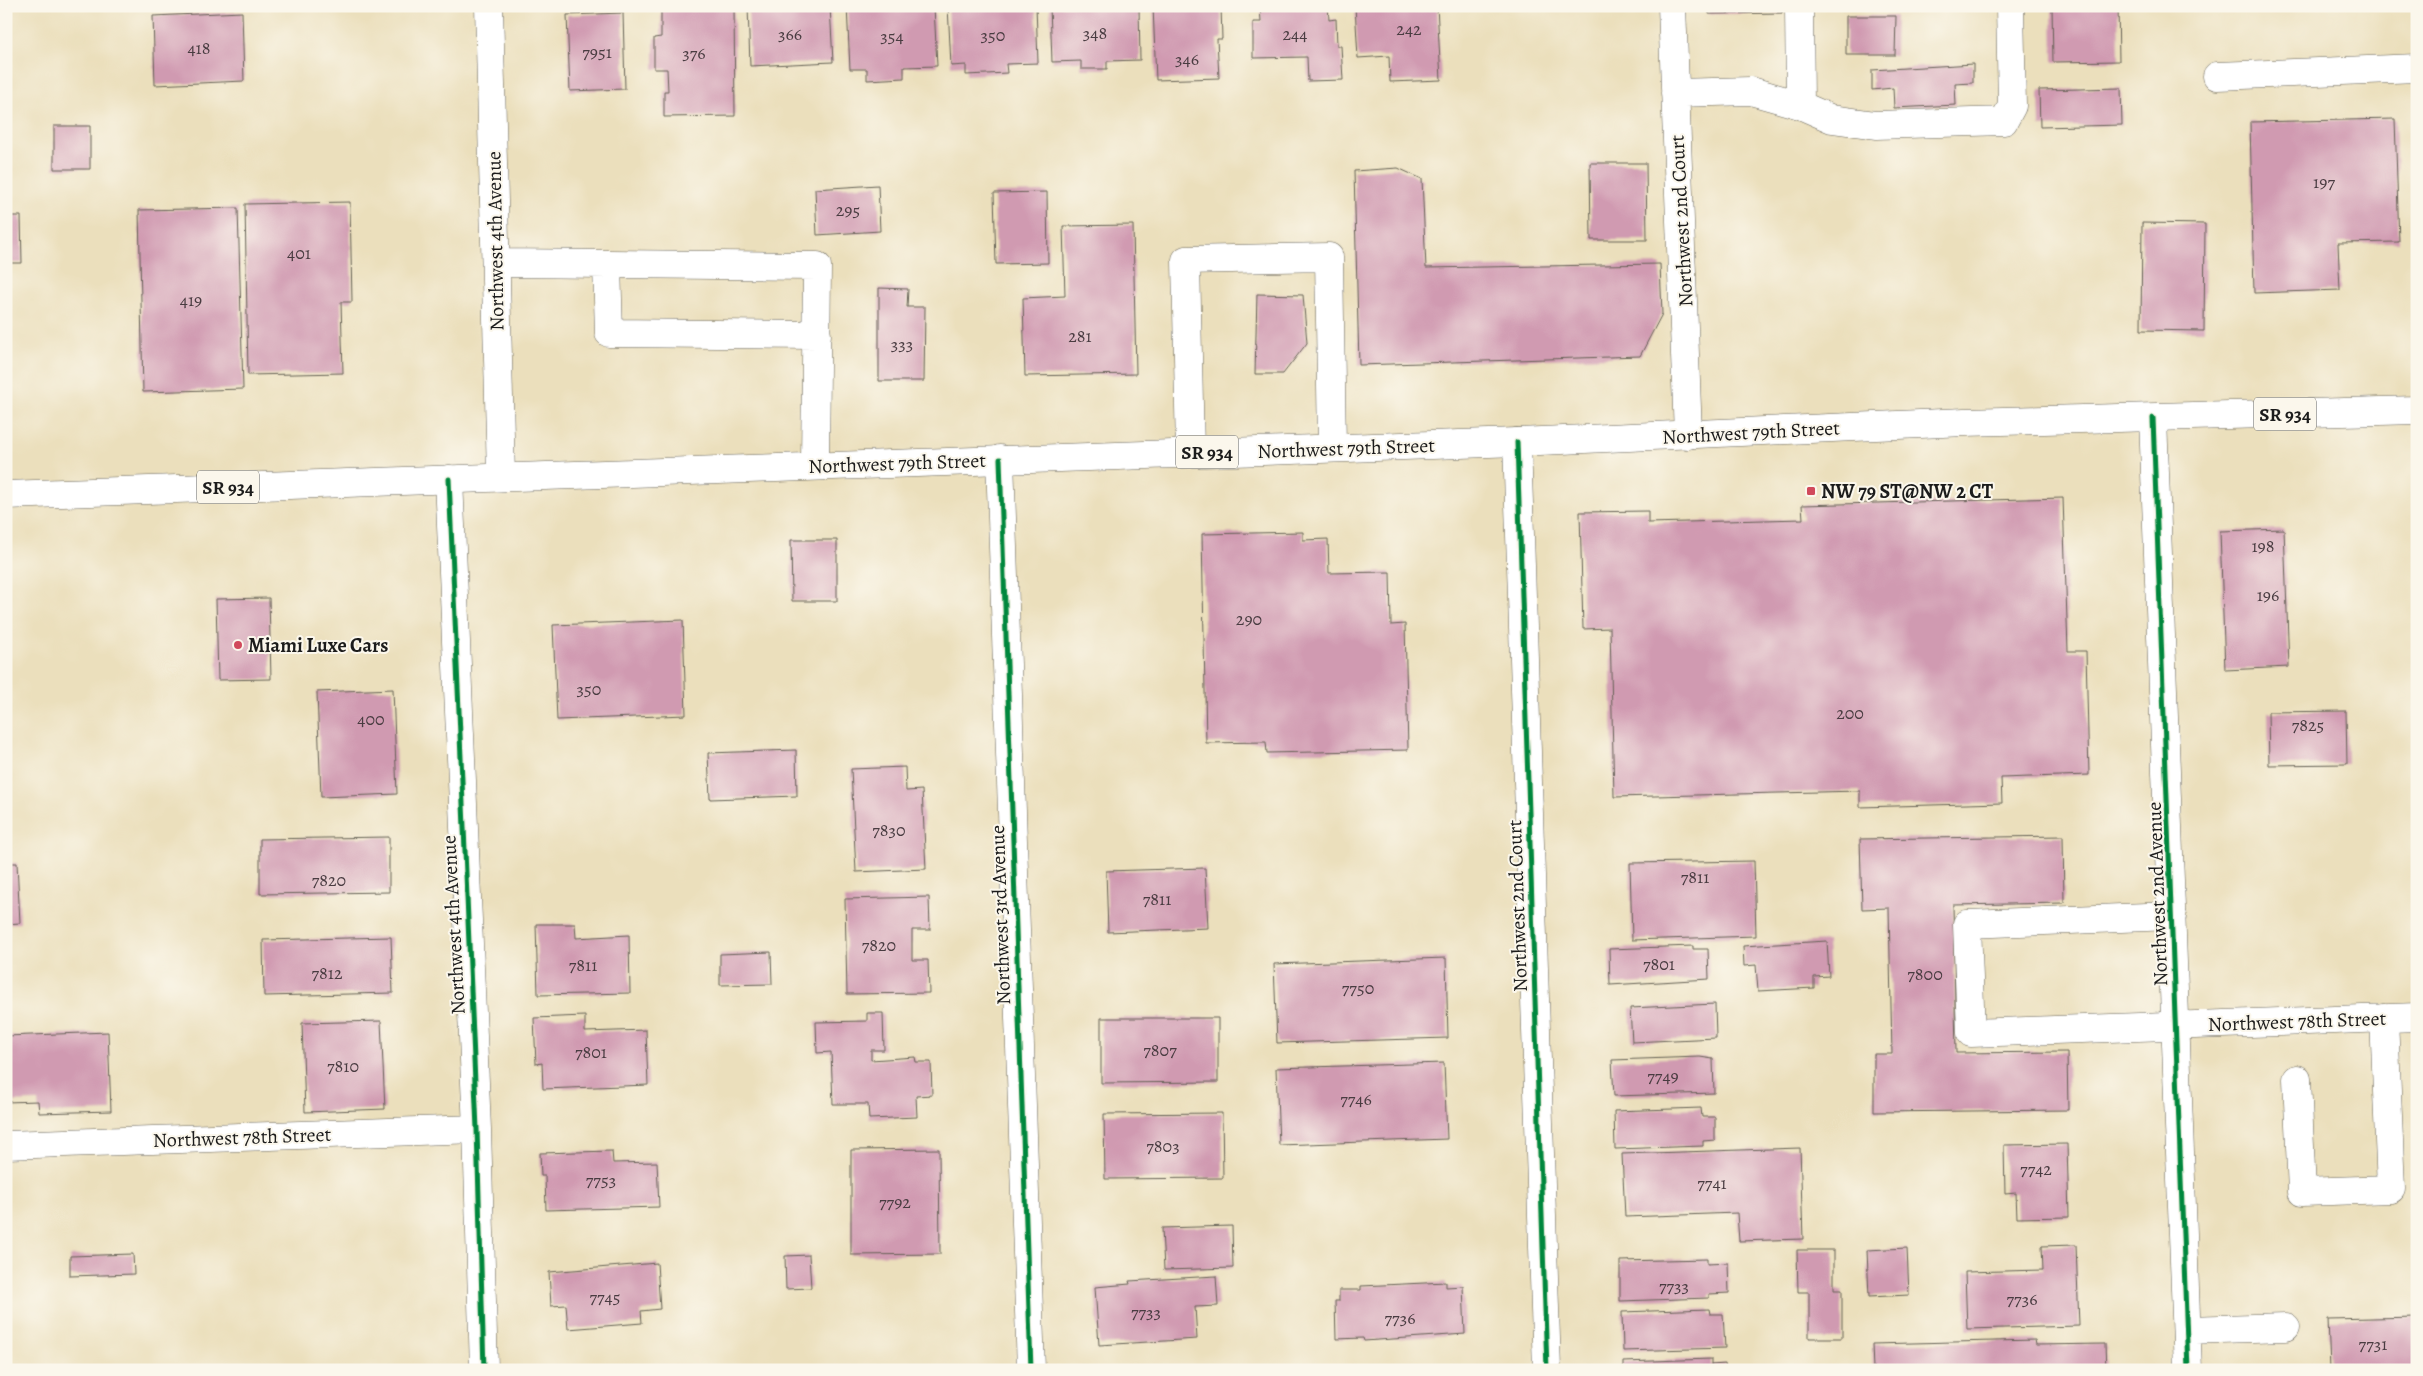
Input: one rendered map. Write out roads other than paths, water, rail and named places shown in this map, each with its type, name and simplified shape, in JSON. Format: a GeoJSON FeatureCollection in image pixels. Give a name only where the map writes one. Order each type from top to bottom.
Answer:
{"type":"FeatureCollection","features":[{"type":"Feature","properties":{"kind":"street","name":"Northwest 4th Avenue"},"geometry":{"type":"LineString","coordinates":[[489,6],[501,476]]}},
{"type":"Feature","properties":{"kind":"street","name":"Northwest 2nd Court"},"geometry":{"type":"LineString","coordinates":[[1672,6],[1688,435]]}},
{"type":"Feature","properties":{"kind":"street"},"geometry":{"type":"LineString","coordinates":[[1799,6],[1800,105]]}},
{"type":"Feature","properties":{"kind":"street"},"geometry":{"type":"LineString","coordinates":[[1675,93],[1751,91],[1800,105],[1832,119],[1876,125],[2004,121],[2012,106],[2010,6]]}},
{"type":"Feature","properties":{"kind":"street"},"geometry":{"type":"LineString","coordinates":[[2217,76],[2417,68]]}},
{"type":"Feature","properties":{"kind":"street"},"geometry":{"type":"LineString","coordinates":[[1190,453],[1186,260],[1328,257],[1332,448]]}},
{"type":"Feature","properties":{"kind":"street"},"geometry":{"type":"LineString","coordinates":[[496,263],[817,266],[815,466]]}},
{"type":"Feature","properties":{"kind":"street"},"geometry":{"type":"LineString","coordinates":[[607,265],[609,333],[817,335]]}},
{"type":"Feature","properties":{"kind":"street","name":"Northwest 79th Street"},"geometry":{"type":"LineString","coordinates":[[6,495],[501,476],[1517,442],[1974,422],[2417,410]]}},
{"type":"Feature","properties":{"kind":"street","name":"Northwest 2nd Avenue"},"geometry":{"type":"LineString","coordinates":[[2154,418],[2188,1370]]}},
{"type":"Feature","properties":{"kind":"street","name":"Northwest 2nd Court"},"geometry":{"type":"LineString","coordinates":[[1517,442],[1547,1370]]}},
{"type":"Feature","properties":{"kind":"street","name":"Northwest 3rd Avenue"},"geometry":{"type":"LineString","coordinates":[[1000,460],[1031,1370]]}},
{"type":"Feature","properties":{"kind":"street","name":"Northwest 4th Avenue"},"geometry":{"type":"LineString","coordinates":[[449,478],[477,1129],[484,1370]]}},
{"type":"Feature","properties":{"kind":"street","name":"Northwest 78th Street"},"geometry":{"type":"LineString","coordinates":[[2172,916],[1967,924],[1971,1033],[2417,1017]]}},
{"type":"Feature","properties":{"kind":"street"},"geometry":{"type":"LineString","coordinates":[[2297,1079],[2302,1192],[2391,1189],[2384,1018]]}},
{"type":"Feature","properties":{"kind":"street","name":"Northwest 78th Street"},"geometry":{"type":"LineString","coordinates":[[6,1145],[477,1129]]}},
{"type":"Feature","properties":{"kind":"street"},"geometry":{"type":"LineString","coordinates":[[2187,1330],[2286,1327]]}},
{"type":"Feature","properties":{"kind":"place","name":"NW 79 ST@NW 2 CT"},"geometry":{"type":"Point","coordinates":[1811,491]}},
{"type":"Feature","properties":{"kind":"place","name":"Miami Luxe Cars"},"geometry":{"type":"Point","coordinates":[238,645]}}]}
